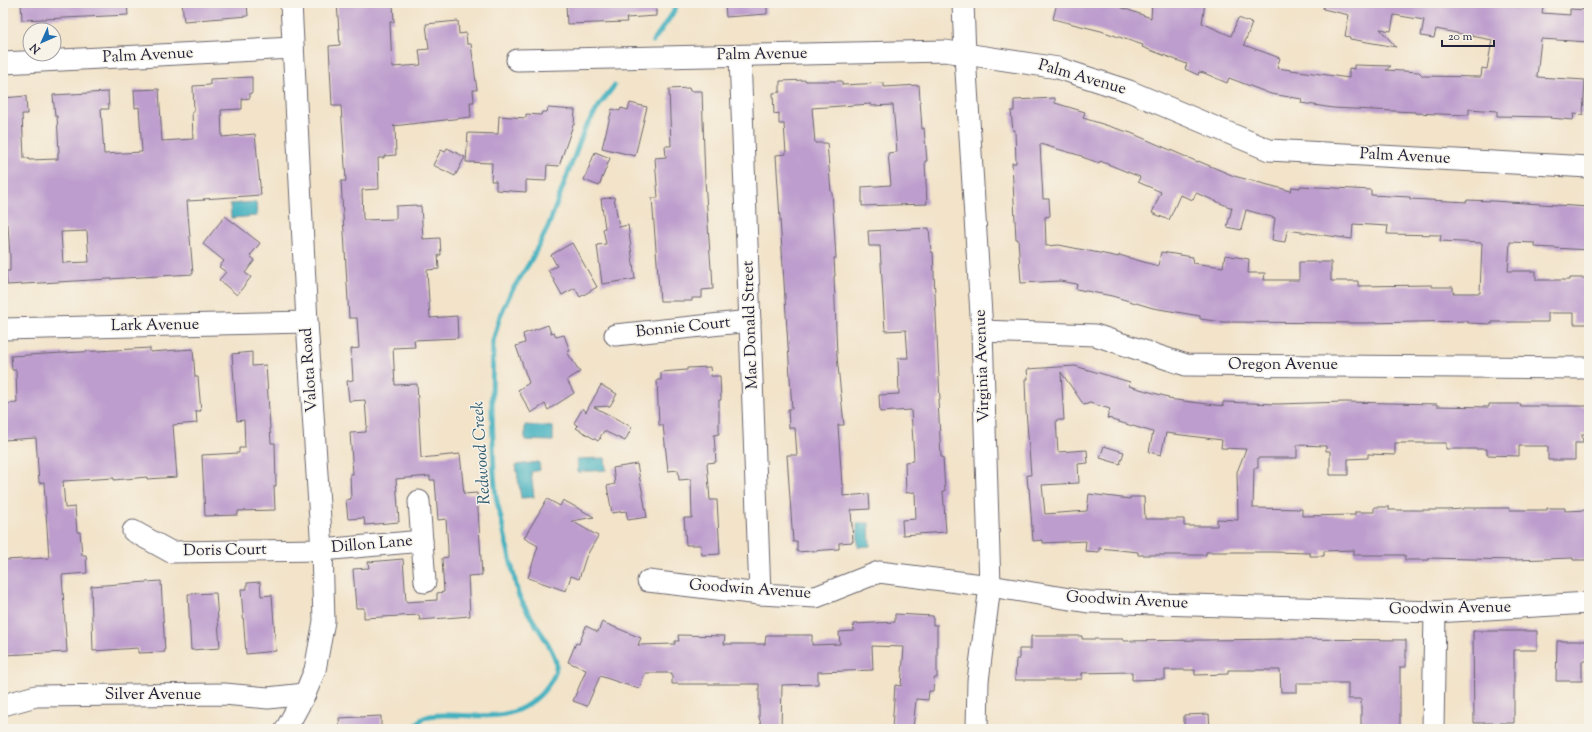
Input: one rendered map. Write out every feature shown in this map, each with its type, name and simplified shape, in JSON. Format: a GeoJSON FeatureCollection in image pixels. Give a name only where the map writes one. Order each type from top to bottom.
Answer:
{"type":"FeatureCollection","features":[{"type":"Feature","properties":{"kind":"street","name":"Valota Road"},"geometry":{"type":"LineString","coordinates":[[286,729],[305,694],[315,670],[324,621],[322,550],[307,322],[291,3]]}},
{"type":"Feature","properties":{"kind":"street","name":"Virginia Avenue"},"geometry":{"type":"LineString","coordinates":[[963,3],[982,331],[990,586],[978,681],[977,729]]}},
{"type":"Feature","properties":{"kind":"street","name":"Palm Avenue"},"geometry":{"type":"LineString","coordinates":[[3,63],[293,48]]}},
{"type":"Feature","properties":{"kind":"street","name":"Palm Avenue"},"geometry":{"type":"LineString","coordinates":[[517,60],[945,51],[965,55],[987,56],[1065,70],[1129,91],[1269,150],[1589,167]]}},
{"type":"Feature","properties":{"kind":"street","name":"Mac Donald Street"},"geometry":{"type":"LineString","coordinates":[[740,56],[760,594]]}},
{"type":"Feature","properties":{"kind":"street","name":"Bonnie Court"},"geometry":{"type":"LineString","coordinates":[[615,335],[750,321]]}},
{"type":"Feature","properties":{"kind":"street","name":"Lark Avenue"},"geometry":{"type":"LineString","coordinates":[[3,329],[307,322]]}},
{"type":"Feature","properties":{"kind":"street","name":"Oregon Avenue"},"geometry":{"type":"LineString","coordinates":[[982,331],[1095,335],[1186,365],[1589,368]]}},
{"type":"Feature","properties":{"kind":"street","name":"Dillon Lane"},"geometry":{"type":"LineString","coordinates":[[419,501],[425,582]]}},
{"type":"Feature","properties":{"kind":"street","name":"Doris Court"},"geometry":{"type":"LineString","coordinates":[[132,531],[172,552],[322,550]]}},
{"type":"Feature","properties":{"kind":"street","name":"Dillon Lane"},"geometry":{"type":"LineString","coordinates":[[322,550],[422,541]]}},
{"type":"Feature","properties":{"kind":"street","name":"Goodwin Avenue"},"geometry":{"type":"LineString","coordinates":[[648,581],[760,594],[816,597],[879,572],[990,586],[1088,602],[1435,612],[1589,603]]}},
{"type":"Feature","properties":{"kind":"street"},"geometry":{"type":"LineString","coordinates":[[1433,729],[1435,612]]}},
{"type":"Feature","properties":{"kind":"street","name":"Silver Avenue"},"geometry":{"type":"LineString","coordinates":[[3,705],[36,696],[224,694],[268,698],[305,694]]}},
{"type":"Feature","properties":{"kind":"water"},"geometry":{"type":"Polygon","coordinates":[[[256,202],[257,216],[231,218],[230,204],[256,202]]]}},
{"type":"Feature","properties":{"kind":"water"},"geometry":{"type":"Polygon","coordinates":[[[525,425],[553,427],[553,441],[525,440],[525,425]]]}},
{"type":"Feature","properties":{"kind":"water"},"geometry":{"type":"Polygon","coordinates":[[[605,458],[606,470],[578,472],[577,459],[605,458]]]}},
{"type":"Feature","properties":{"kind":"water"},"geometry":{"type":"Polygon","coordinates":[[[539,462],[540,470],[531,472],[534,497],[521,498],[516,465],[539,462]]]}},
{"type":"Feature","properties":{"kind":"water"},"geometry":{"type":"Polygon","coordinates":[[[857,523],[869,523],[870,546],[858,547],[857,523]]]}},
{"type":"Feature","properties":{"kind":"building"},"geometry":{"type":"Polygon","coordinates":[[[21,3],[127,3],[128,15],[22,20],[21,3]]]}},
{"type":"Feature","properties":{"kind":"building"},"geometry":{"type":"Polygon","coordinates":[[[182,3],[247,3],[248,16],[184,21],[182,3]]]}},
{"type":"Feature","properties":{"kind":"building"},"geometry":{"type":"Polygon","coordinates":[[[337,3],[393,3],[394,22],[390,22],[392,67],[421,65],[419,50],[429,49],[426,24],[458,21],[459,34],[466,33],[467,44],[471,44],[477,90],[473,90],[474,102],[470,102],[471,117],[393,126],[395,127],[396,155],[378,158],[379,189],[362,190],[364,220],[396,219],[396,206],[421,206],[423,239],[440,238],[441,255],[438,255],[439,269],[427,270],[430,318],[457,316],[458,338],[414,340],[415,347],[393,348],[395,385],[417,384],[421,458],[460,454],[464,494],[477,493],[482,575],[468,576],[470,616],[420,620],[419,615],[364,618],[364,608],[356,608],[353,569],[369,568],[368,562],[403,559],[406,602],[437,600],[437,593],[444,592],[442,558],[448,557],[448,548],[446,519],[438,520],[435,480],[430,480],[430,476],[396,479],[399,522],[365,525],[364,518],[348,519],[346,500],[351,499],[350,474],[353,474],[350,433],[366,432],[367,427],[365,400],[349,401],[347,381],[353,380],[351,349],[359,348],[357,318],[349,318],[341,181],[346,181],[341,106],[332,106],[329,46],[340,45],[337,3]]]}},
{"type":"Feature","properties":{"kind":"building"},"geometry":{"type":"Polygon","coordinates":[[[566,3],[656,3],[656,16],[626,18],[627,22],[567,24],[566,3]]]}},
{"type":"Feature","properties":{"kind":"building"},"geometry":{"type":"Polygon","coordinates":[[[725,3],[767,3],[767,14],[726,17],[725,3]]]}},
{"type":"Feature","properties":{"kind":"building"},"geometry":{"type":"Polygon","coordinates":[[[1057,3],[1122,3],[1120,7],[1151,18],[1152,3],[1205,3],[1202,23],[1231,36],[1238,18],[1252,23],[1244,45],[1280,58],[1277,68],[1349,78],[1349,68],[1354,69],[1354,65],[1391,66],[1386,70],[1419,72],[1423,76],[1481,77],[1482,68],[1487,69],[1492,40],[1436,29],[1434,38],[1421,36],[1424,20],[1394,15],[1391,31],[1380,29],[1396,47],[1350,39],[1350,37],[1345,36],[1349,15],[1323,9],[1324,3],[1493,3],[1519,7],[1519,3],[1523,3],[1543,7],[1542,13],[1570,15],[1570,9],[1589,10],[1589,42],[1541,39],[1537,77],[1585,80],[1583,115],[1574,114],[1573,120],[1550,118],[1551,117],[1497,116],[1497,111],[1469,109],[1469,115],[1438,114],[1333,108],[1301,103],[1302,99],[1271,94],[1229,78],[1227,83],[1204,73],[1199,72],[1198,75],[1185,69],[1187,64],[1142,47],[1143,45],[1101,31],[1053,19],[1057,3]]]}},
{"type":"Feature","properties":{"kind":"building"},"geometry":{"type":"Polygon","coordinates":[[[252,77],[252,93],[250,93],[250,98],[242,99],[242,109],[221,110],[222,137],[255,134],[261,195],[187,201],[193,274],[7,285],[6,271],[10,271],[10,257],[8,225],[3,225],[3,208],[7,207],[3,150],[3,98],[26,96],[27,114],[22,114],[24,158],[29,158],[29,160],[58,159],[57,116],[55,116],[53,95],[108,92],[109,109],[101,109],[104,154],[142,152],[139,107],[135,108],[134,90],[159,89],[162,141],[193,139],[193,86],[210,85],[210,79],[252,77]],[[87,231],[61,232],[63,263],[89,262],[87,231]]]}},
{"type":"Feature","properties":{"kind":"building"},"geometry":{"type":"Polygon","coordinates":[[[780,81],[842,81],[842,85],[884,83],[884,87],[919,85],[922,129],[924,128],[927,161],[925,161],[927,204],[862,206],[862,187],[891,185],[888,153],[897,152],[893,105],[871,106],[871,104],[812,108],[815,143],[827,143],[832,192],[836,258],[834,258],[834,276],[837,356],[844,425],[838,425],[843,496],[869,494],[870,509],[851,510],[853,542],[839,543],[839,549],[797,552],[797,541],[793,542],[787,455],[797,455],[795,428],[789,428],[788,409],[792,409],[776,155],[786,154],[784,124],[779,124],[779,113],[774,114],[773,93],[780,92],[780,81]]]}},
{"type":"Feature","properties":{"kind":"building"},"geometry":{"type":"Polygon","coordinates":[[[689,88],[690,91],[702,91],[705,180],[713,289],[702,290],[702,298],[692,298],[692,301],[660,301],[652,198],[658,198],[655,158],[666,157],[665,146],[671,146],[669,89],[689,88]]]}},
{"type":"Feature","properties":{"kind":"building"},"geometry":{"type":"Polygon","coordinates":[[[1055,98],[1055,103],[1085,112],[1083,118],[1131,133],[1234,176],[1291,191],[1292,187],[1300,188],[1300,186],[1371,190],[1371,195],[1410,197],[1410,199],[1467,202],[1467,200],[1493,201],[1589,207],[1589,250],[1535,247],[1535,243],[1510,242],[1508,271],[1536,271],[1536,280],[1570,280],[1570,278],[1589,278],[1589,324],[1574,324],[1574,313],[1548,313],[1548,322],[1492,322],[1492,324],[1468,323],[1468,321],[1365,323],[1223,322],[1200,319],[1200,316],[1153,308],[1112,296],[1076,289],[1077,284],[1060,281],[1021,283],[1018,239],[1016,239],[1012,163],[1016,163],[1015,130],[1013,131],[1011,111],[1014,111],[1014,100],[1055,98]],[[1040,144],[1043,199],[1049,199],[1050,216],[1045,217],[1046,246],[1059,245],[1119,257],[1119,255],[1158,266],[1161,252],[1193,257],[1192,263],[1223,267],[1225,255],[1249,259],[1248,273],[1265,273],[1264,280],[1299,280],[1299,262],[1331,262],[1331,281],[1358,281],[1358,286],[1432,285],[1432,287],[1453,287],[1453,293],[1480,293],[1482,243],[1440,241],[1441,235],[1387,234],[1388,226],[1353,224],[1352,239],[1287,230],[1285,242],[1272,240],[1275,218],[1246,210],[1241,230],[1227,227],[1232,208],[1196,193],[1193,200],[1180,195],[1169,220],[1152,213],[1161,192],[1138,182],[1140,177],[1100,161],[1099,163],[1082,156],[1040,144]]]}},
{"type":"Feature","properties":{"kind":"building"},"geometry":{"type":"Polygon","coordinates":[[[630,103],[647,107],[635,156],[602,148],[612,109],[620,111],[621,108],[628,110],[630,103]]]}},
{"type":"Feature","properties":{"kind":"building"},"geometry":{"type":"Polygon","coordinates":[[[548,108],[575,110],[574,125],[559,166],[547,165],[546,181],[526,180],[526,192],[496,190],[496,181],[491,181],[492,163],[466,162],[468,133],[498,134],[499,116],[526,118],[526,114],[541,115],[542,112],[547,112],[548,108]]]}},
{"type":"Feature","properties":{"kind":"building"},"geometry":{"type":"Polygon","coordinates":[[[447,148],[465,157],[455,176],[433,165],[441,150],[445,152],[447,148]]]}},
{"type":"Feature","properties":{"kind":"building"},"geometry":{"type":"Polygon","coordinates":[[[595,152],[610,158],[599,186],[584,180],[595,152]]]}},
{"type":"Feature","properties":{"kind":"building"},"geometry":{"type":"Polygon","coordinates":[[[614,197],[619,227],[628,225],[635,279],[602,284],[597,245],[606,244],[603,229],[605,228],[601,199],[614,197]]]}},
{"type":"Feature","properties":{"kind":"building"},"geometry":{"type":"Polygon","coordinates":[[[225,216],[260,243],[250,256],[255,260],[245,273],[251,277],[237,295],[219,280],[226,272],[219,267],[224,261],[203,244],[225,216]]]}},
{"type":"Feature","properties":{"kind":"building"},"geometry":{"type":"Polygon","coordinates":[[[929,228],[931,252],[933,252],[940,400],[938,400],[941,457],[943,457],[945,491],[943,491],[946,532],[903,535],[902,520],[916,519],[915,492],[906,493],[905,462],[913,461],[914,459],[911,410],[880,412],[879,395],[899,394],[898,358],[908,358],[906,330],[885,331],[880,246],[869,246],[868,231],[929,228]]]}},
{"type":"Feature","properties":{"kind":"building"},"geometry":{"type":"Polygon","coordinates":[[[572,243],[597,287],[580,297],[575,288],[562,295],[548,270],[557,266],[551,255],[572,243]]]}},
{"type":"Feature","properties":{"kind":"building"},"geometry":{"type":"Polygon","coordinates":[[[548,325],[551,333],[554,332],[556,337],[564,335],[570,351],[567,352],[580,372],[567,380],[574,393],[548,410],[545,404],[531,413],[518,390],[529,383],[516,346],[525,343],[523,334],[548,325]]]}},
{"type":"Feature","properties":{"kind":"building"},"geometry":{"type":"Polygon","coordinates":[[[150,348],[150,352],[193,349],[195,377],[198,377],[201,411],[196,411],[197,423],[173,425],[177,477],[147,479],[147,477],[114,480],[114,478],[63,481],[65,508],[75,507],[77,532],[80,532],[82,555],[86,555],[87,573],[62,575],[67,652],[3,655],[3,560],[49,558],[44,482],[39,483],[36,438],[3,440],[3,404],[17,403],[16,370],[12,370],[11,356],[150,348]]]}},
{"type":"Feature","properties":{"kind":"building"},"geometry":{"type":"Polygon","coordinates":[[[252,352],[252,366],[266,365],[271,443],[275,443],[275,510],[238,511],[238,515],[205,516],[202,455],[239,453],[239,448],[245,448],[244,420],[237,421],[232,354],[252,352]]]}},
{"type":"Feature","properties":{"kind":"building"},"geometry":{"type":"Polygon","coordinates":[[[1075,366],[1130,382],[1129,386],[1168,397],[1168,399],[1223,406],[1223,402],[1277,404],[1345,402],[1489,407],[1489,404],[1521,404],[1520,406],[1589,406],[1589,434],[1582,434],[1583,443],[1575,443],[1575,460],[1548,460],[1548,446],[1519,446],[1519,456],[1487,455],[1487,449],[1446,449],[1446,443],[1395,443],[1395,455],[1368,454],[1368,458],[1348,459],[1348,475],[1330,475],[1330,451],[1326,451],[1326,446],[1297,445],[1297,458],[1258,458],[1258,468],[1254,468],[1253,508],[1302,509],[1302,516],[1355,515],[1355,512],[1374,512],[1374,507],[1389,507],[1389,510],[1509,508],[1509,510],[1547,510],[1547,508],[1565,508],[1565,511],[1589,510],[1589,560],[1573,560],[1573,558],[1515,560],[1429,558],[1429,560],[1405,560],[1405,555],[1354,555],[1354,550],[1324,551],[1324,556],[1310,556],[1310,553],[1272,552],[1206,552],[1206,555],[1138,555],[1138,552],[1099,548],[1099,552],[1085,551],[1086,541],[1043,543],[1043,540],[1033,541],[1027,475],[1031,475],[1026,410],[1025,379],[1028,379],[1027,369],[1075,366]],[[1061,372],[1064,420],[1056,420],[1058,452],[1087,450],[1088,463],[1078,464],[1079,483],[1042,485],[1045,514],[1087,511],[1089,494],[1130,499],[1130,497],[1144,497],[1145,519],[1184,519],[1184,526],[1217,526],[1217,519],[1238,520],[1237,472],[1246,449],[1221,448],[1222,440],[1166,433],[1161,455],[1149,452],[1153,432],[1107,418],[1110,409],[1090,403],[1084,405],[1061,372]]]}},
{"type":"Feature","properties":{"kind":"building"},"geometry":{"type":"Polygon","coordinates":[[[710,367],[711,376],[720,376],[721,400],[719,400],[719,434],[714,435],[716,462],[707,463],[710,500],[717,500],[720,554],[702,555],[701,545],[686,545],[684,518],[692,518],[691,479],[679,480],[678,470],[668,471],[663,425],[659,425],[657,380],[661,380],[661,372],[687,370],[687,368],[710,367]]]}},
{"type":"Feature","properties":{"kind":"building"},"geometry":{"type":"Polygon","coordinates":[[[601,385],[617,394],[610,406],[594,407],[632,427],[625,441],[604,431],[600,437],[601,439],[600,438],[598,441],[576,428],[578,426],[574,423],[583,408],[586,412],[601,385]]]}},
{"type":"Feature","properties":{"kind":"building"},"geometry":{"type":"Polygon","coordinates":[[[1104,446],[1124,452],[1120,464],[1100,458],[1104,446]]]}},
{"type":"Feature","properties":{"kind":"building"},"geometry":{"type":"Polygon","coordinates":[[[637,464],[647,517],[628,520],[626,511],[612,513],[607,486],[615,484],[613,468],[637,464]]]}},
{"type":"Feature","properties":{"kind":"building"},"geometry":{"type":"Polygon","coordinates":[[[547,499],[560,506],[563,500],[594,517],[572,521],[598,536],[586,557],[579,579],[571,576],[566,591],[528,578],[538,546],[524,538],[547,499]]]}},
{"type":"Feature","properties":{"kind":"building"},"geometry":{"type":"Polygon","coordinates":[[[161,581],[165,652],[138,653],[138,648],[93,651],[91,586],[161,581]]]}},
{"type":"Feature","properties":{"kind":"building"},"geometry":{"type":"Polygon","coordinates":[[[260,582],[261,596],[272,595],[276,651],[246,654],[241,589],[247,589],[247,583],[260,582]]]}},
{"type":"Feature","properties":{"kind":"building"},"geometry":{"type":"Polygon","coordinates":[[[216,593],[220,648],[191,650],[188,594],[216,593]]]}},
{"type":"Feature","properties":{"kind":"building"},"geometry":{"type":"Polygon","coordinates":[[[895,614],[933,616],[933,625],[937,625],[937,678],[934,678],[933,691],[929,691],[928,700],[916,699],[913,729],[892,729],[895,685],[901,686],[904,647],[872,646],[873,670],[818,672],[818,684],[782,685],[781,729],[762,729],[759,717],[759,684],[672,684],[672,673],[645,673],[639,689],[600,676],[587,706],[573,701],[586,670],[568,662],[576,643],[579,644],[586,626],[598,632],[602,622],[641,638],[638,645],[675,644],[675,641],[679,641],[678,635],[725,636],[724,644],[765,644],[766,635],[812,635],[812,645],[840,644],[839,632],[854,631],[853,624],[895,622],[895,614]]]}},
{"type":"Feature","properties":{"kind":"building"},"geometry":{"type":"Polygon","coordinates":[[[1473,631],[1537,631],[1537,650],[1514,650],[1514,723],[1474,723],[1473,631]]]}},
{"type":"Feature","properties":{"kind":"building"},"geometry":{"type":"Polygon","coordinates":[[[1031,636],[1082,636],[1082,639],[1123,639],[1123,641],[1287,639],[1406,640],[1406,667],[1400,667],[1400,729],[1361,729],[1361,699],[1348,699],[1348,683],[1297,683],[1297,692],[1281,692],[1280,670],[1228,670],[1228,674],[1195,675],[1195,670],[1165,670],[1165,679],[1132,680],[1132,672],[1082,673],[1082,679],[1076,680],[1015,680],[1016,659],[1019,659],[1019,649],[1031,649],[1031,636]]]}},
{"type":"Feature","properties":{"kind":"building"},"geometry":{"type":"Polygon","coordinates":[[[1557,641],[1589,641],[1589,661],[1582,661],[1582,681],[1556,681],[1557,641]]]}},
{"type":"Feature","properties":{"kind":"building"},"geometry":{"type":"Polygon","coordinates":[[[1209,714],[1210,729],[1184,729],[1184,715],[1209,714]]]}},
{"type":"Feature","properties":{"kind":"building"},"geometry":{"type":"Polygon","coordinates":[[[381,716],[381,729],[340,729],[339,718],[381,716]]]}},
{"type":"Feature","properties":{"kind":"waterway","name":"Redwood Creek"},"geometry":{"type":"LineString","coordinates":[[653,41],[671,16],[678,3]]}},
{"type":"Feature","properties":{"kind":"waterway","name":"Redwood Creek"},"geometry":{"type":"LineString","coordinates":[[414,729],[423,719],[433,715],[487,716],[502,715],[514,712],[539,696],[555,673],[556,663],[550,647],[518,594],[496,497],[492,407],[493,341],[500,316],[511,292],[530,262],[548,227],[584,130],[614,86]]}}]}
